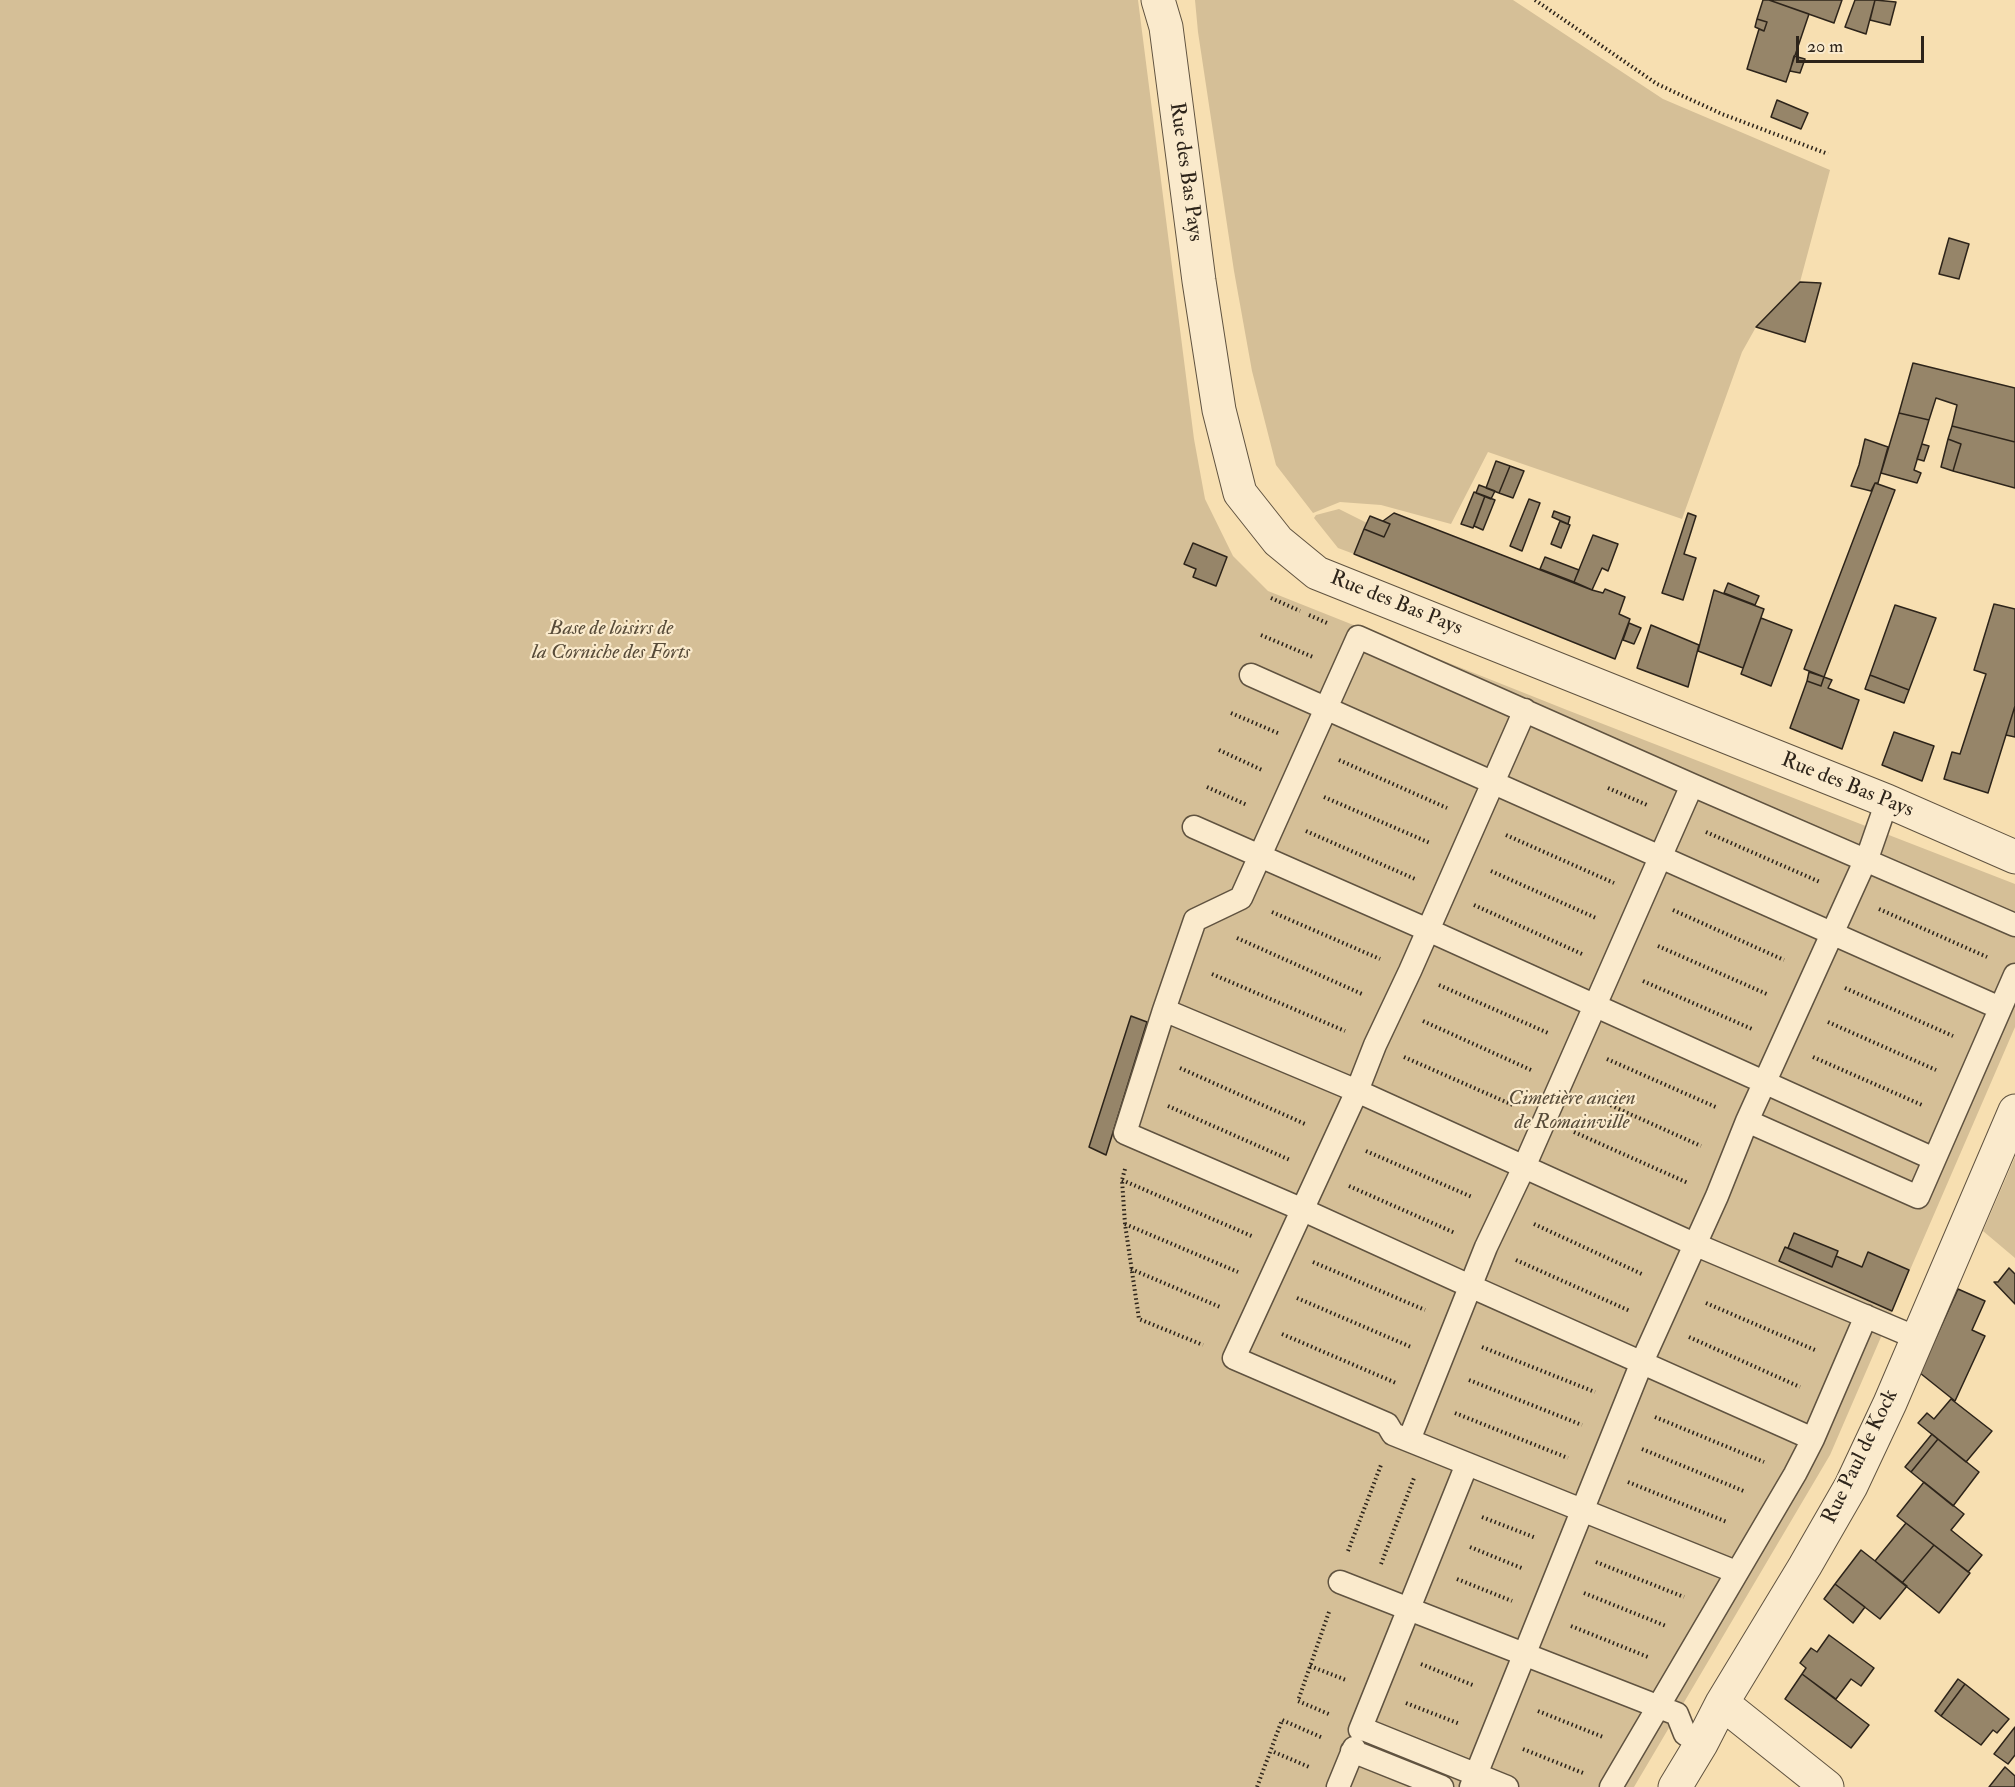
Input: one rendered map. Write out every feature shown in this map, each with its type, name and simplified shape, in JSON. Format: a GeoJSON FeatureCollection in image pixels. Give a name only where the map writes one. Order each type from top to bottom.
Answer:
{"type":"FeatureCollection","features":[{"type":"Feature","properties":{"kind":"street","name":"Rue des Bas Pays"},"geometry":{"type":"LineString","coordinates":[[1164,9],[1193,236],[1219,410],[1240,493],[1278,541],[1317,573],[1887,801],[2015,856]]}},
{"type":"Feature","properties":{"kind":"street","name":"Rue Paul de Kock"},"geometry":{"type":"LineString","coordinates":[[1675,1787],[1722,1703],[1851,1486],[1890,1403],[2015,1111]]}},
{"type":"Feature","properties":{"kind":"street"},"geometry":{"type":"LineString","coordinates":[[1722,1703],[1827,1787]]}},
{"type":"Feature","properties":{"kind":"lane"},"geometry":{"type":"LineString","coordinates":[[1813,1439],[1301,1209],[1125,1133],[1195,920],[1240,898],[1358,637],[2015,925]]}},
{"type":"Feature","properties":{"kind":"lane"},"geometry":{"type":"LineString","coordinates":[[1251,675],[2000,1008]]}},
{"type":"Feature","properties":{"kind":"lane"},"geometry":{"type":"LineString","coordinates":[[1525,710],[1410,972],[1375,1045],[1357,1091],[1234,1358],[1387,1424],[1393,1434],[1736,1572]]}},
{"type":"Feature","properties":{"kind":"lane"},"geometry":{"type":"LineString","coordinates":[[1417,1443],[1470,1286],[1486,1247],[1524,1167],[1692,785]]}},
{"type":"Feature","properties":{"kind":"lane"},"geometry":{"type":"LineString","coordinates":[[1474,1781],[1642,1362],[1717,1196],[1747,1121],[1866,861],[1887,801]]}},
{"type":"Feature","properties":{"kind":"lane"},"geometry":{"type":"LineString","coordinates":[[1194,828],[1428,930],[1934,1159]]}},
{"type":"Feature","properties":{"kind":"lane"},"geometry":{"type":"LineString","coordinates":[[1747,1121],[1918,1197],[2015,975]]}},
{"type":"Feature","properties":{"kind":"lane"},"geometry":{"type":"LineString","coordinates":[[1164,1010],[1357,1091],[1694,1244],[1917,1338]]}},
{"type":"Feature","properties":{"kind":"lane"},"geometry":{"type":"LineString","coordinates":[[1611,1787],[1795,1474],[1813,1439],[1866,1316]]}},
{"type":"Feature","properties":{"kind":"lane"},"geometry":{"type":"LineString","coordinates":[[1338,1787],[1467,1464]]}},
{"type":"Feature","properties":{"kind":"lane"},"geometry":{"type":"LineString","coordinates":[[1340,1582],[1677,1714],[1685,1734],[1701,1744]]}},
{"type":"Feature","properties":{"kind":"lane"},"geometry":{"type":"LineString","coordinates":[[1357,1739],[1474,1781],[1507,1787]]}},
{"type":"Feature","properties":{"kind":"lane"},"geometry":{"type":"LineString","coordinates":[[1357,1739],[1442,1787]]}},
{"type":"Feature","properties":{"kind":"path"},"geometry":{"type":"LineString","coordinates":[[1535,0],[1657,84],[1722,114],[1828,154]]}},
{"type":"Feature","properties":{"kind":"path"},"geometry":{"type":"LineString","coordinates":[[1270,598],[1358,637]]}},
{"type":"Feature","properties":{"kind":"path"},"geometry":{"type":"LineString","coordinates":[[1261,634],[1344,671]]}},
{"type":"Feature","properties":{"kind":"path"},"geometry":{"type":"LineString","coordinates":[[1231,712],[1982,1049]]}},
{"type":"Feature","properties":{"kind":"path"},"geometry":{"type":"LineString","coordinates":[[1219,750],[1968,1084]]}},
{"type":"Feature","properties":{"kind":"path"},"geometry":{"type":"LineString","coordinates":[[1604,786],[1994,960]]}},
{"type":"Feature","properties":{"kind":"path"},"geometry":{"type":"LineString","coordinates":[[1240,898],[1747,1121]]}},
{"type":"Feature","properties":{"kind":"path"},"geometry":{"type":"LineString","coordinates":[[1195,920],[1732,1160]]}},
{"type":"Feature","properties":{"kind":"path"},"geometry":{"type":"LineString","coordinates":[[1181,960],[1717,1196]]}},
{"type":"Feature","properties":{"kind":"path"},"geometry":{"type":"LineString","coordinates":[[1132,1136],[1122,1180],[1125,1224],[1139,1319],[1234,1358]]}},
{"type":"Feature","properties":{"kind":"path"},"geometry":{"type":"LineString","coordinates":[[1369,1594],[1417,1443]]}},
{"type":"Feature","properties":{"kind":"path"},"geometry":{"type":"LineString","coordinates":[[1258,1787],[1282,1720],[1357,1739]]}},
{"type":"Feature","properties":{"kind":"green space","name":"Base de loisirs de la Corniche des Forts"},"geometry":{"type":"Polygon","coordinates":[[[0,0],[1138,0],[1194,439],[1205,499],[1233,556],[1268,591],[2015,884],[2015,1027],[1830,1455],[1634,1787],[0,1787],[0,0]]]}},
{"type":"Feature","properties":{"kind":"green space"},"geometry":{"type":"Polygon","coordinates":[[[1195,0],[1513,0],[1663,99],[1830,170],[1800,282],[1756,327],[1742,352],[1682,519],[1488,452],[1451,524],[1381,505],[1340,502],[1313,513],[1276,465],[1252,371],[1234,271],[1195,0]]]}},
{"type":"Feature","properties":{"kind":"green space"},"geometry":{"type":"Polygon","coordinates":[[[1339,509],[1367,523],[1354,554],[1338,548],[1314,518],[1316,515],[1339,509]]]}},
{"type":"Feature","properties":{"kind":"green space"},"geometry":{"type":"Polygon","coordinates":[[[2015,1157],[2015,1258],[1983,1231],[2015,1157]]]}},
{"type":"Feature","properties":{"kind":"building"},"geometry":{"type":"Polygon","coordinates":[[[1763,0],[1809,14],[1786,82],[1747,69],[1759,29],[1764,31],[1767,22],[1757,19],[1763,0]]]}},
{"type":"Feature","properties":{"kind":"building"},"geometry":{"type":"Polygon","coordinates":[[[1769,0],[1842,0],[1834,23],[1769,0]]]}},
{"type":"Feature","properties":{"kind":"building"},"geometry":{"type":"Polygon","coordinates":[[[1855,0],[1875,0],[1866,34],[1845,27],[1855,0]]]}},
{"type":"Feature","properties":{"kind":"building"},"geometry":{"type":"Polygon","coordinates":[[[1875,0],[1896,2],[1890,25],[1870,20],[1875,0]]]}},
{"type":"Feature","properties":{"kind":"building"},"geometry":{"type":"Polygon","coordinates":[[[1757,19],[1767,22],[1764,31],[1755,27],[1757,19]]]}},
{"type":"Feature","properties":{"kind":"building"},"geometry":{"type":"Polygon","coordinates":[[[1794,56],[1805,59],[1800,73],[1790,71],[1794,56]]]}},
{"type":"Feature","properties":{"kind":"building"},"geometry":{"type":"Polygon","coordinates":[[[1777,100],[1808,113],[1801,129],[1771,117],[1777,100]]]}},
{"type":"Feature","properties":{"kind":"building"},"geometry":{"type":"Polygon","coordinates":[[[1949,238],[1969,244],[1959,279],[1939,274],[1949,238]]]}},
{"type":"Feature","properties":{"kind":"building"},"geometry":{"type":"Polygon","coordinates":[[[1800,282],[1821,283],[1805,342],[1756,327],[1800,282]]]}},
{"type":"Feature","properties":{"kind":"building"},"geometry":{"type":"Polygon","coordinates":[[[1913,363],[2015,388],[2015,442],[1952,426],[1957,405],[1936,398],[1929,420],[1899,413],[1913,363]]]}},
{"type":"Feature","properties":{"kind":"building"},"geometry":{"type":"Polygon","coordinates":[[[1899,413],[1929,420],[1914,470],[1921,473],[1917,483],[1881,473],[1899,413]]]}},
{"type":"Feature","properties":{"kind":"building"},"geometry":{"type":"Polygon","coordinates":[[[1952,426],[2015,442],[2015,488],[1953,471],[1961,444],[1948,439],[1952,426]]]}},
{"type":"Feature","properties":{"kind":"building"},"geometry":{"type":"Polygon","coordinates":[[[1865,439],[1888,447],[1878,483],[1875,483],[1871,491],[1851,486],[1865,439]]]}},
{"type":"Feature","properties":{"kind":"building"},"geometry":{"type":"Polygon","coordinates":[[[1948,439],[1961,444],[1953,471],[1941,467],[1948,439]]]}},
{"type":"Feature","properties":{"kind":"building"},"geometry":{"type":"Polygon","coordinates":[[[1922,444],[1929,446],[1924,461],[1917,459],[1922,444]]]}},
{"type":"Feature","properties":{"kind":"building"},"geometry":{"type":"Polygon","coordinates":[[[1496,461],[1510,466],[1499,493],[1486,488],[1496,461]]]}},
{"type":"Feature","properties":{"kind":"building"},"geometry":{"type":"Polygon","coordinates":[[[1510,466],[1524,471],[1513,498],[1499,493],[1510,466]]]}},
{"type":"Feature","properties":{"kind":"building"},"geometry":{"type":"Polygon","coordinates":[[[1875,483],[1895,490],[1824,677],[1804,669],[1875,483]]]}},
{"type":"Feature","properties":{"kind":"building"},"geometry":{"type":"Polygon","coordinates":[[[1479,485],[1495,491],[1491,499],[1476,493],[1479,485]]]}},
{"type":"Feature","properties":{"kind":"building"},"geometry":{"type":"Polygon","coordinates":[[[1474,492],[1485,496],[1473,528],[1461,524],[1474,492]]]}},
{"type":"Feature","properties":{"kind":"building"},"geometry":{"type":"Polygon","coordinates":[[[1485,496],[1495,500],[1483,530],[1474,526],[1485,496]]]}},
{"type":"Feature","properties":{"kind":"building"},"geometry":{"type":"Polygon","coordinates":[[[1529,499],[1540,503],[1522,551],[1510,546],[1529,499]]]}},
{"type":"Feature","properties":{"kind":"building"},"geometry":{"type":"Polygon","coordinates":[[[1554,511],[1570,517],[1568,524],[1552,517],[1554,511]]]}},
{"type":"Feature","properties":{"kind":"building"},"geometry":{"type":"Polygon","coordinates":[[[1394,513],[1592,590],[1603,593],[1605,589],[1625,597],[1619,614],[1630,619],[1615,659],[1354,554],[1364,529],[1384,537],[1390,524],[1383,521],[1394,513]]]}},
{"type":"Feature","properties":{"kind":"building"},"geometry":{"type":"Polygon","coordinates":[[[1688,513],[1696,516],[1684,554],[1696,558],[1683,600],[1662,593],[1688,513]]]}},
{"type":"Feature","properties":{"kind":"building"},"geometry":{"type":"Polygon","coordinates":[[[1370,516],[1390,524],[1384,537],[1364,529],[1370,516]]]}},
{"type":"Feature","properties":{"kind":"building"},"geometry":{"type":"Polygon","coordinates":[[[1560,521],[1570,525],[1561,548],[1551,544],[1560,521]]]}},
{"type":"Feature","properties":{"kind":"building"},"geometry":{"type":"Polygon","coordinates":[[[1593,535],[1618,544],[1608,571],[1602,568],[1592,590],[1574,582],[1593,535]]]}},
{"type":"Feature","properties":{"kind":"building"},"geometry":{"type":"Polygon","coordinates":[[[1193,543],[1227,557],[1216,586],[1193,577],[1196,569],[1184,564],[1193,543]]]}},
{"type":"Feature","properties":{"kind":"building"},"geometry":{"type":"Polygon","coordinates":[[[1545,557],[1579,570],[1574,582],[1540,569],[1545,557]]]}},
{"type":"Feature","properties":{"kind":"building"},"geometry":{"type":"Polygon","coordinates":[[[1728,583],[1759,596],[1755,605],[1724,593],[1728,583]]]}},
{"type":"Feature","properties":{"kind":"building"},"geometry":{"type":"Polygon","coordinates":[[[1714,590],[1764,609],[1743,668],[1698,651],[1714,590]]]}},
{"type":"Feature","properties":{"kind":"building"},"geometry":{"type":"Polygon","coordinates":[[[1994,604],[2015,609],[2015,706],[1988,793],[1944,779],[1952,752],[1960,754],[1986,674],[1974,670],[1994,604]]]}},
{"type":"Feature","properties":{"kind":"building"},"geometry":{"type":"Polygon","coordinates":[[[1895,605],[1936,618],[1909,690],[1870,675],[1895,605]]]}},
{"type":"Feature","properties":{"kind":"building"},"geometry":{"type":"Polygon","coordinates":[[[1761,618],[1792,630],[1771,686],[1741,674],[1761,618]]]}},
{"type":"Feature","properties":{"kind":"building"},"geometry":{"type":"Polygon","coordinates":[[[1629,623],[1641,628],[1634,644],[1623,640],[1629,623]]]}},
{"type":"Feature","properties":{"kind":"building"},"geometry":{"type":"Polygon","coordinates":[[[1651,625],[1699,645],[1688,687],[1637,668],[1651,625]]]}},
{"type":"Feature","properties":{"kind":"building"},"geometry":{"type":"Polygon","coordinates":[[[1809,672],[1824,677],[1821,686],[1807,681],[1809,672]]]}},
{"type":"Feature","properties":{"kind":"building"},"geometry":{"type":"Polygon","coordinates":[[[1870,675],[1909,690],[1904,703],[1865,689],[1870,675]]]}},
{"type":"Feature","properties":{"kind":"building"},"geometry":{"type":"Polygon","coordinates":[[[1824,677],[1832,680],[1828,688],[1859,700],[1842,749],[1790,728],[1807,681],[1821,686],[1824,677]]]}},
{"type":"Feature","properties":{"kind":"building"},"geometry":{"type":"Polygon","coordinates":[[[2015,706],[2015,737],[2006,735],[2015,706]]]}},
{"type":"Feature","properties":{"kind":"building"},"geometry":{"type":"Polygon","coordinates":[[[1894,732],[1934,746],[1922,781],[1882,765],[1894,732]]]}},
{"type":"Feature","properties":{"kind":"building"},"geometry":{"type":"Polygon","coordinates":[[[1131,1016],[1147,1022],[1106,1155],[1089,1147],[1131,1016]]]}},
{"type":"Feature","properties":{"kind":"building"},"geometry":{"type":"Polygon","coordinates":[[[1794,1233],[1838,1251],[1832,1267],[1788,1248],[1794,1233]]]}},
{"type":"Feature","properties":{"kind":"building"},"geometry":{"type":"Polygon","coordinates":[[[1785,1247],[1832,1267],[1836,1256],[1862,1267],[1868,1252],[1909,1270],[1892,1311],[1779,1261],[1785,1247]]]}},
{"type":"Feature","properties":{"kind":"building"},"geometry":{"type":"Polygon","coordinates":[[[2009,1268],[2015,1274],[2015,1304],[1994,1282],[1998,1282],[2009,1268]]]}},
{"type":"Feature","properties":{"kind":"building"},"geometry":{"type":"Polygon","coordinates":[[[1958,1289],[1985,1301],[1972,1330],[1985,1336],[1955,1401],[1920,1373],[1958,1289]]]}},
{"type":"Feature","properties":{"kind":"building"},"geometry":{"type":"Polygon","coordinates":[[[1951,1399],[1992,1431],[1966,1462],[1918,1423],[1927,1413],[1934,1419],[1951,1399]]]}},
{"type":"Feature","properties":{"kind":"building"},"geometry":{"type":"Polygon","coordinates":[[[1932,1434],[1938,1439],[1911,1472],[1905,1467],[1932,1434]]]}},
{"type":"Feature","properties":{"kind":"building"},"geometry":{"type":"Polygon","coordinates":[[[1938,1439],[1979,1472],[1953,1506],[1911,1472],[1938,1439]]]}},
{"type":"Feature","properties":{"kind":"building"},"geometry":{"type":"Polygon","coordinates":[[[1924,1482],[1964,1514],[1951,1530],[1982,1555],[1968,1572],[1897,1516],[1924,1482]]]}},
{"type":"Feature","properties":{"kind":"building"},"geometry":{"type":"Polygon","coordinates":[[[1906,1523],[1934,1545],[1902,1583],[1875,1561],[1906,1523]]]}},
{"type":"Feature","properties":{"kind":"building"},"geometry":{"type":"Polygon","coordinates":[[[1934,1545],[1970,1573],[1939,1613],[1902,1583],[1934,1545]]]}},
{"type":"Feature","properties":{"kind":"building"},"geometry":{"type":"Polygon","coordinates":[[[1861,1550],[1907,1586],[1880,1619],[1835,1584],[1861,1550]]]}},
{"type":"Feature","properties":{"kind":"building"},"geometry":{"type":"Polygon","coordinates":[[[1835,1584],[1865,1607],[1853,1623],[1824,1599],[1835,1584]]]}},
{"type":"Feature","properties":{"kind":"building"},"geometry":{"type":"Polygon","coordinates":[[[1829,1635],[1874,1668],[1861,1686],[1851,1679],[1836,1699],[1802,1674],[1806,1668],[1800,1663],[1811,1648],[1817,1652],[1829,1635]]]}},
{"type":"Feature","properties":{"kind":"building"},"geometry":{"type":"Polygon","coordinates":[[[1802,1674],[1869,1725],[1851,1748],[1785,1699],[1802,1674]]]}},
{"type":"Feature","properties":{"kind":"building"},"geometry":{"type":"Polygon","coordinates":[[[1958,1679],[1965,1684],[1941,1716],[1935,1711],[1958,1679]]]}},
{"type":"Feature","properties":{"kind":"building"},"geometry":{"type":"Polygon","coordinates":[[[1965,1684],[2009,1719],[1997,1733],[1993,1730],[1981,1745],[1941,1716],[1965,1684]]]}},
{"type":"Feature","properties":{"kind":"building"},"geometry":{"type":"Polygon","coordinates":[[[2015,1727],[2015,1755],[2008,1764],[1994,1754],[2015,1727]]]}},
{"type":"Feature","properties":{"kind":"building"},"geometry":{"type":"Polygon","coordinates":[[[2005,1767],[2015,1776],[2015,1787],[1989,1787],[2005,1767]]]}},
{"type":"Feature","properties":{"kind":"park label","name":"Cimetière ancien de Romainville"},"geometry":{"type":"Point","coordinates":[1572,1111]}}]}
